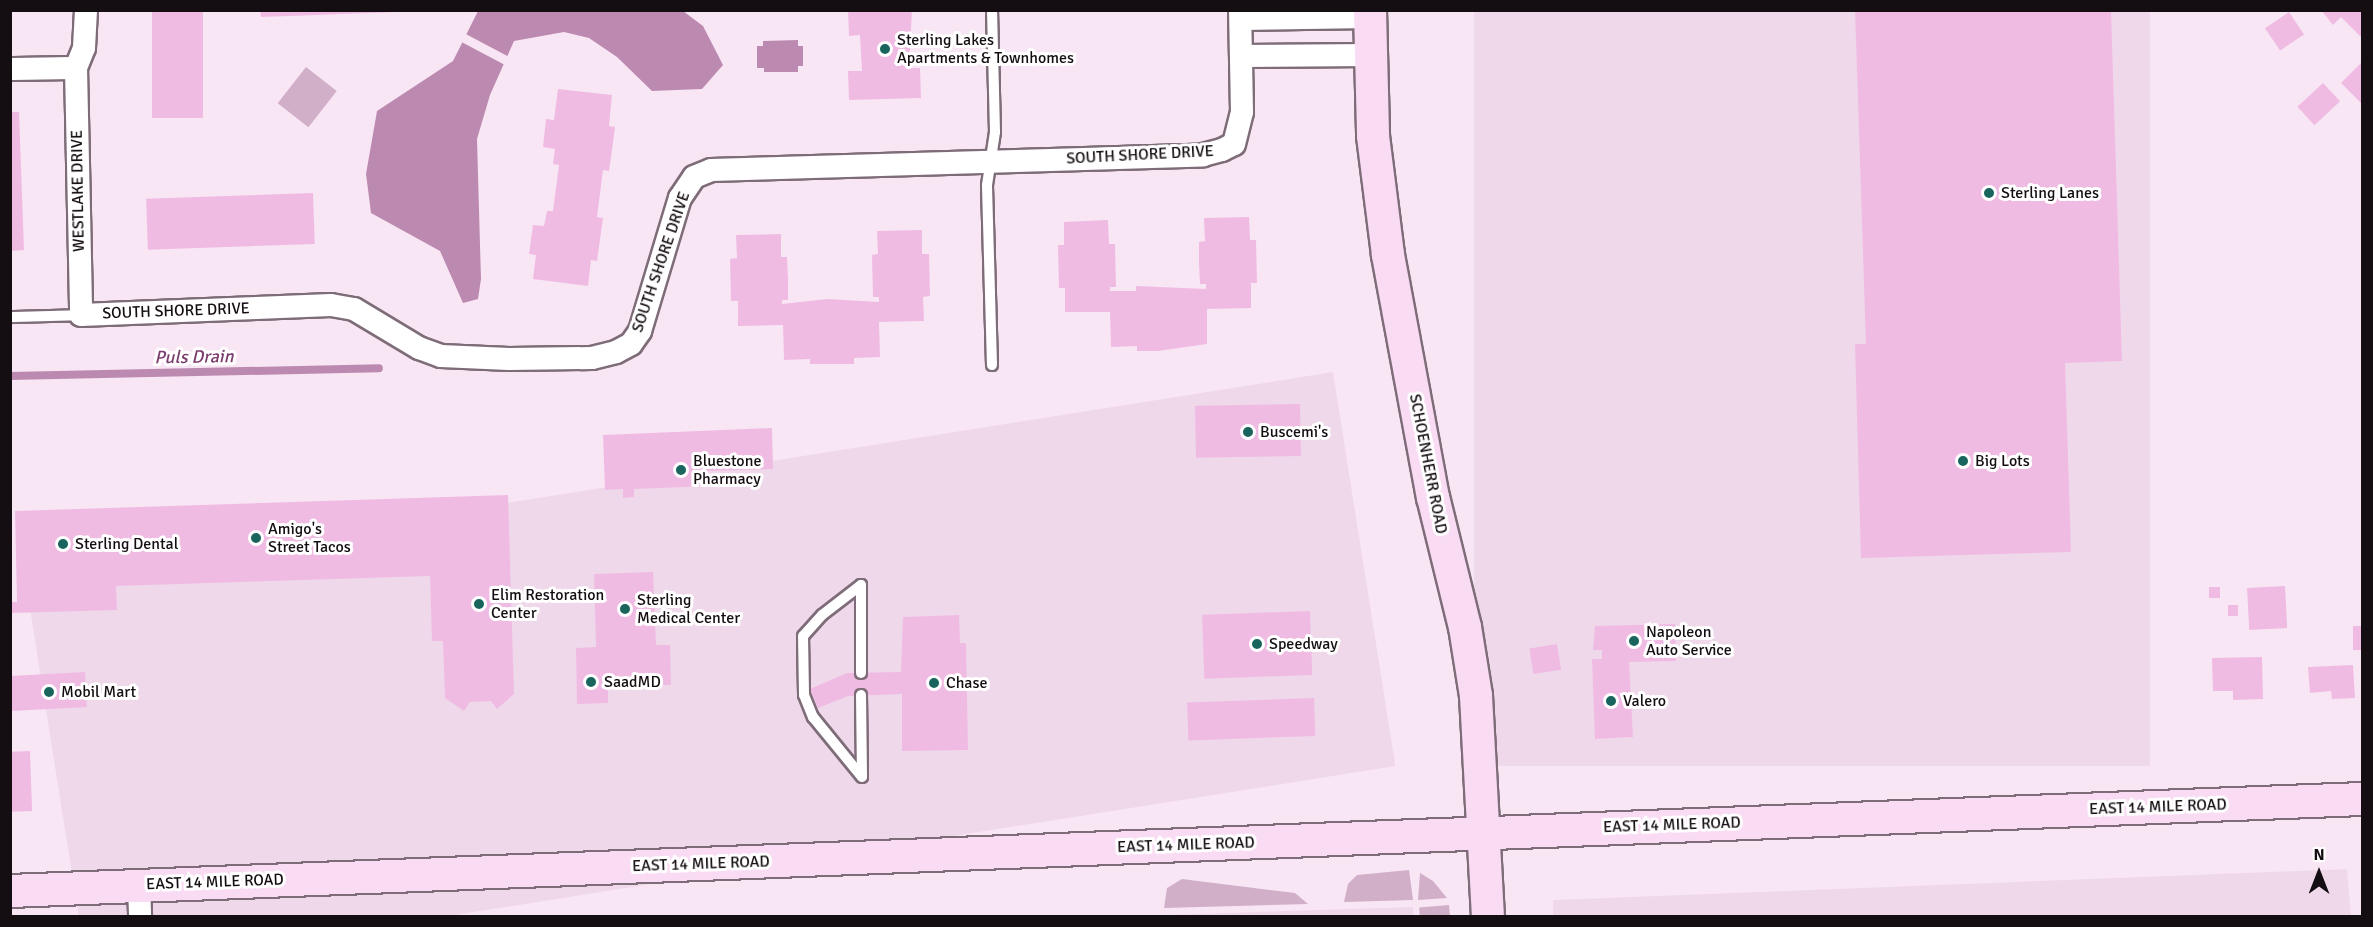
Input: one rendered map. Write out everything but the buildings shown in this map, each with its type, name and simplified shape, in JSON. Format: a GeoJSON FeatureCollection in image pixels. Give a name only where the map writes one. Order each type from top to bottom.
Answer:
{"type":"FeatureCollection","features":[{"type":"Feature","properties":{"kind":"main road","name":"SCHOENHERR ROAD"},"geometry":{"type":"LineString","coordinates":[[1370,14],[1373,136],[1388,255],[1433,497],[1469,646],[1485,833],[1488,916]]}},
{"type":"Feature","properties":{"kind":"main road","name":"EAST 14 MILE ROAD"},"geometry":{"type":"LineString","coordinates":[[10,891],[2362,799]]}},
{"type":"Feature","properties":{"kind":"street","name":"WESTLAKE DRIVE"},"geometry":{"type":"LineString","coordinates":[[81,315],[76,68],[84,48],[86,10]]}},
{"type":"Feature","properties":{"kind":"street"},"geometry":{"type":"LineString","coordinates":[[1241,31],[1370,14]]}},
{"type":"Feature","properties":{"kind":"street"},"geometry":{"type":"LineString","coordinates":[[1241,31],[1371,55]]}},
{"type":"Feature","properties":{"kind":"street","name":"SOUTH SHORE DRIVE"},"geometry":{"type":"LineString","coordinates":[[81,315],[331,305],[354,309],[419,348],[441,356],[592,358],[616,352],[631,344],[640,331],[680,198],[694,177],[711,170],[1203,155],[1234,144],[1239,133],[1241,31]]}},
{"type":"Feature","properties":{"kind":"street"},"geometry":{"type":"LineString","coordinates":[[10,69],[76,68]]}},
{"type":"Feature","properties":{"kind":"street"},"geometry":{"type":"LineString","coordinates":[[139,885],[140,916]]}},
{"type":"Feature","properties":{"kind":"lane"},"geometry":{"type":"LineString","coordinates":[[992,10],[995,132],[987,185],[992,365]]}},
{"type":"Feature","properties":{"kind":"lane"},"geometry":{"type":"LineString","coordinates":[[10,317],[81,315]]}},
{"type":"Feature","properties":{"kind":"lane"},"geometry":{"type":"LineString","coordinates":[[861,673],[861,585],[822,615],[803,636],[804,695],[813,717],[861,777],[861,695]]}},
{"type":"Feature","properties":{"kind":"shaded area"},"geometry":{"type":"Polygon","coordinates":[[[478,11],[683,11],[703,26],[723,65],[702,89],[652,91],[617,57],[589,38],[564,32],[514,41],[490,95],[477,139],[481,279],[478,299],[463,303],[440,251],[371,213],[366,174],[377,111],[453,61],[478,11]]]}},
{"type":"Feature","properties":{"kind":"shaded area"},"geometry":{"type":"Polygon","coordinates":[[[1474,11],[2150,11],[2150,766],[1474,766],[1474,11]]]}},
{"type":"Feature","properties":{"kind":"shaded area"},"geometry":{"type":"Polygon","coordinates":[[[798,40],[798,46],[803,46],[803,66],[798,66],[798,72],[764,72],[764,68],[757,68],[757,46],[763,46],[763,41],[798,40]]]}},
{"type":"Feature","properties":{"kind":"shaded area"},"geometry":{"type":"Polygon","coordinates":[[[306,67],[337,91],[308,127],[278,103],[306,67]]]}},
{"type":"Feature","properties":{"kind":"shaded area"},"geometry":{"type":"Polygon","coordinates":[[[1333,372],[1395,766],[449,916],[79,916],[25,579],[1333,372]]]}},
{"type":"Feature","properties":{"kind":"shaded area"},"geometry":{"type":"Polygon","coordinates":[[[2347,869],[2351,916],[1553,916],[1553,900],[2347,869]]]}},
{"type":"Feature","properties":{"kind":"shaded area"},"geometry":{"type":"Polygon","coordinates":[[[1409,870],[1413,900],[1344,902],[1348,884],[1357,875],[1409,870]]]}},
{"type":"Feature","properties":{"kind":"shaded area"},"geometry":{"type":"Polygon","coordinates":[[[1420,873],[1433,881],[1447,898],[1418,900],[1420,873]]]}},
{"type":"Feature","properties":{"kind":"shaded area"},"geometry":{"type":"Polygon","coordinates":[[[1182,879],[1295,893],[1308,904],[1164,908],[1167,888],[1182,879]]]}},
{"type":"Feature","properties":{"kind":"shaded area"},"geometry":{"type":"Polygon","coordinates":[[[1449,905],[1450,916],[1420,916],[1419,908],[1449,905]]]}},
{"type":"Feature","properties":{"kind":"shaded area"},"geometry":{"type":"Polygon","coordinates":[[[1413,907],[1413,916],[1134,916],[1413,907]]]}},
{"type":"Feature","properties":{"kind":"pier"},"geometry":{"type":"Polygon","coordinates":[[[462,32],[510,57],[505,65],[458,40],[462,32]]]}},
{"type":"Feature","properties":{"kind":"waterway","name":"Puls Drain"},"geometry":{"type":"LineString","coordinates":[[10,376],[379,368]]}},
{"type":"Feature","properties":{"kind":"place","name":"Sterling Lakes Apartments & Townhomes"},"geometry":{"type":"Point","coordinates":[885,49]}},
{"type":"Feature","properties":{"kind":"place","name":"Sterling Lanes"},"geometry":{"type":"Point","coordinates":[1989,193]}},
{"type":"Feature","properties":{"kind":"place","name":"Buscemi's"},"geometry":{"type":"Point","coordinates":[1248,432]}},
{"type":"Feature","properties":{"kind":"place","name":"Big Lots"},"geometry":{"type":"Point","coordinates":[1963,461]}},
{"type":"Feature","properties":{"kind":"place","name":"Bluestone Pharmacy"},"geometry":{"type":"Point","coordinates":[681,470]}},
{"type":"Feature","properties":{"kind":"place","name":"Amigo's Street Tacos"},"geometry":{"type":"Point","coordinates":[256,538]}},
{"type":"Feature","properties":{"kind":"place","name":"Sterling Dental"},"geometry":{"type":"Point","coordinates":[63,544]}},
{"type":"Feature","properties":{"kind":"place","name":"Elim Restoration Center"},"geometry":{"type":"Point","coordinates":[479,604]}},
{"type":"Feature","properties":{"kind":"place","name":"Sterling Medical Center"},"geometry":{"type":"Point","coordinates":[625,609]}},
{"type":"Feature","properties":{"kind":"place","name":"Napoleon Auto Service"},"geometry":{"type":"Point","coordinates":[1634,641]}},
{"type":"Feature","properties":{"kind":"place","name":"Speedway"},"geometry":{"type":"Point","coordinates":[1257,644]}},
{"type":"Feature","properties":{"kind":"place","name":"SaadMD"},"geometry":{"type":"Point","coordinates":[591,682]}},
{"type":"Feature","properties":{"kind":"place","name":"Chase"},"geometry":{"type":"Point","coordinates":[934,683]}},
{"type":"Feature","properties":{"kind":"place","name":"Mobil Mart"},"geometry":{"type":"Point","coordinates":[49,692]}},
{"type":"Feature","properties":{"kind":"place","name":"Valero"},"geometry":{"type":"Point","coordinates":[1611,701]}}]}
